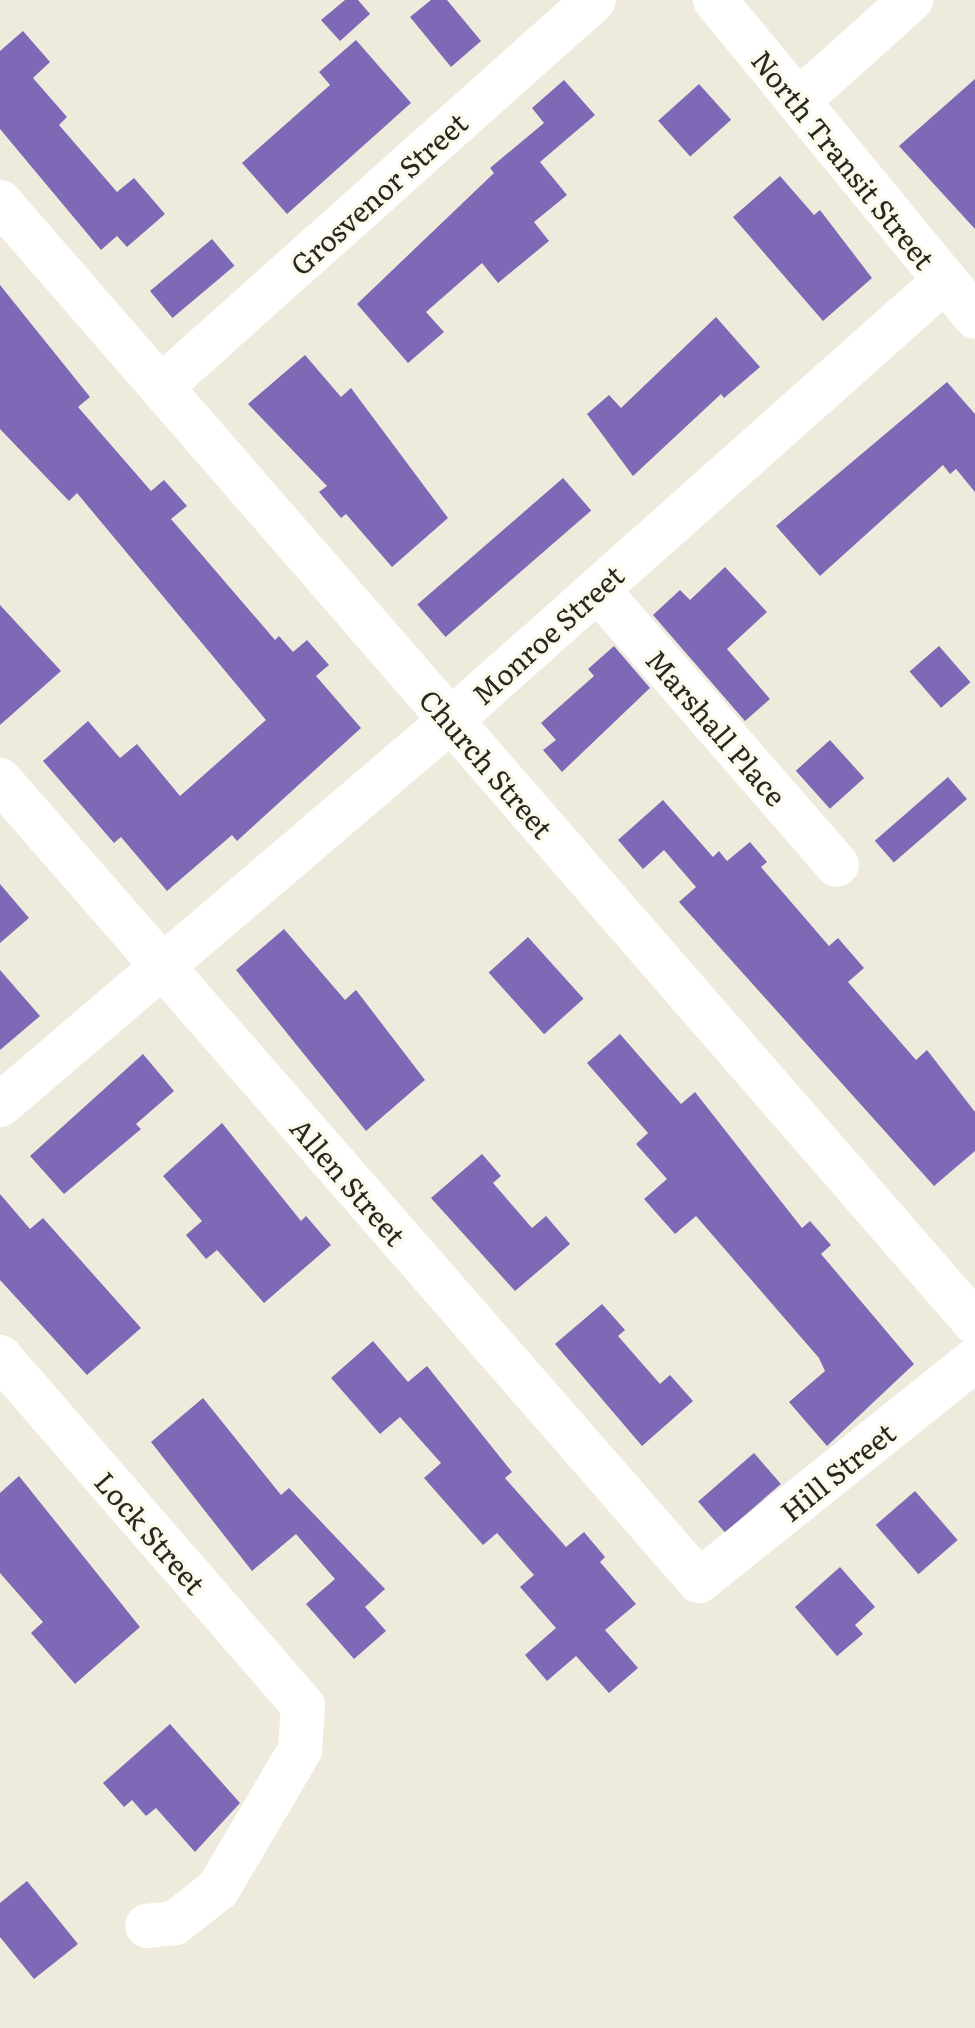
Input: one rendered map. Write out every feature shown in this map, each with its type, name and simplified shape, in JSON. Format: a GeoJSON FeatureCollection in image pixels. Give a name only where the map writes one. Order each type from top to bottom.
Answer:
{"type":"FeatureCollection","features":[{"type":"Feature","properties":{"kind":"street","name":"Grosvenor Street"},"geometry":{"type":"LineString","coordinates":[[162,386],[594,0]]}},
{"type":"Feature","properties":{"kind":"street","name":"North Transit Street"},"geometry":{"type":"LineString","coordinates":[[715,0],[943,282],[975,317]]}},
{"type":"Feature","properties":{"kind":"street"},"geometry":{"type":"LineString","coordinates":[[798,101],[911,0]]}},
{"type":"Feature","properties":{"kind":"street","name":"Church Street"},"geometry":{"type":"LineString","coordinates":[[0,202],[975,1323]]}},
{"type":"Feature","properties":{"kind":"street","name":"Monroe Street"},"geometry":{"type":"LineString","coordinates":[[0,1105],[450,721],[943,282]]}},
{"type":"Feature","properties":{"kind":"street","name":"Marshall Place"},"geometry":{"type":"LineString","coordinates":[[598,590],[837,865]]}},
{"type":"Feature","properties":{"kind":"street","name":"Allen Street"},"geometry":{"type":"LineString","coordinates":[[0,780],[699,1581]]}},
{"type":"Feature","properties":{"kind":"street","name":"Lock Street"},"geometry":{"type":"LineString","coordinates":[[0,1357],[303,1706],[300,1750],[218,1889],[175,1923],[147,1926]]}},
{"type":"Feature","properties":{"kind":"street","name":"Hill Street"},"geometry":{"type":"LineString","coordinates":[[699,1581],[975,1360]]}},
{"type":"Feature","properties":{"kind":"building"},"geometry":{"type":"Polygon","coordinates":[[[345,0],[358,0],[370,14],[340,41],[321,20],[345,0]]]}},
{"type":"Feature","properties":{"kind":"building"},"geometry":{"type":"Polygon","coordinates":[[[431,0],[447,0],[481,41],[451,67],[410,17],[431,0]]]}},
{"type":"Feature","properties":{"kind":"building"},"geometry":{"type":"Polygon","coordinates":[[[23,31],[50,62],[33,78],[67,117],[59,125],[117,192],[134,178],[165,214],[127,247],[117,236],[101,250],[0,129],[0,51],[23,31]]]}},
{"type":"Feature","properties":{"kind":"building"},"geometry":{"type":"Polygon","coordinates":[[[356,40],[411,103],[287,214],[242,163],[330,85],[319,72],[356,40]]]}},
{"type":"Feature","properties":{"kind":"building"},"geometry":{"type":"Polygon","coordinates":[[[975,79],[975,229],[899,146],[975,79]]]}},
{"type":"Feature","properties":{"kind":"building"},"geometry":{"type":"Polygon","coordinates":[[[564,80],[595,115],[540,162],[567,195],[534,222],[549,241],[498,283],[482,263],[426,312],[444,332],[408,363],[357,304],[494,173],[490,168],[544,123],[532,108],[564,80]]]}},
{"type":"Feature","properties":{"kind":"building"},"geometry":{"type":"Polygon","coordinates":[[[699,84],[731,120],[690,156],[658,121],[699,84]]]}},
{"type":"Feature","properties":{"kind":"building"},"geometry":{"type":"Polygon","coordinates":[[[780,176],[814,215],[820,210],[872,278],[823,321],[733,217],[780,176]]]}},
{"type":"Feature","properties":{"kind":"building"},"geometry":{"type":"Polygon","coordinates":[[[212,239],[234,266],[172,318],[150,291],[212,239]]]}},
{"type":"Feature","properties":{"kind":"building"},"geometry":{"type":"Polygon","coordinates":[[[0,285],[90,397],[78,407],[151,491],[164,480],[187,506],[171,519],[275,640],[279,636],[293,652],[307,640],[329,665],[316,676],[361,728],[237,841],[232,835],[167,891],[121,837],[114,843],[43,761],[88,721],[120,758],[137,744],[180,796],[266,720],[77,493],[69,501],[0,429],[0,285]]]}},
{"type":"Feature","properties":{"kind":"building"},"geometry":{"type":"Polygon","coordinates":[[[716,317],[760,367],[724,398],[721,394],[633,476],[587,414],[609,395],[621,408],[716,317]]]}},
{"type":"Feature","properties":{"kind":"building"},"geometry":{"type":"Polygon","coordinates":[[[305,355],[341,397],[351,388],[448,518],[392,567],[346,514],[341,518],[319,492],[327,486],[248,404],[305,355]]]}},
{"type":"Feature","properties":{"kind":"building"},"geometry":{"type":"Polygon","coordinates":[[[947,382],[975,414],[975,492],[956,469],[950,474],[943,465],[820,576],[776,526],[947,382]]]}},
{"type":"Feature","properties":{"kind":"building"},"geometry":{"type":"Polygon","coordinates":[[[563,478],[591,510],[446,637],[417,605],[563,478]]]}},
{"type":"Feature","properties":{"kind":"building"},"geometry":{"type":"Polygon","coordinates":[[[725,567],[767,612],[727,649],[770,699],[745,721],[653,615],[680,590],[690,600],[725,567]]]}},
{"type":"Feature","properties":{"kind":"building"},"geometry":{"type":"Polygon","coordinates":[[[0,605],[61,671],[0,725],[0,605]]]}},
{"type":"Feature","properties":{"kind":"building"},"geometry":{"type":"Polygon","coordinates":[[[614,646],[650,688],[562,772],[543,750],[556,740],[541,723],[594,676],[588,669],[614,646]]]}},
{"type":"Feature","properties":{"kind":"building"},"geometry":{"type":"Polygon","coordinates":[[[939,646],[970,682],[941,708],[910,672],[939,646]]]}},
{"type":"Feature","properties":{"kind":"building"},"geometry":{"type":"Polygon","coordinates":[[[830,740],[864,778],[830,809],[796,771],[830,740]]]}},
{"type":"Feature","properties":{"kind":"building"},"geometry":{"type":"Polygon","coordinates":[[[948,777],[967,799],[894,863],[875,841],[948,777]]]}},
{"type":"Feature","properties":{"kind":"building"},"geometry":{"type":"Polygon","coordinates":[[[663,800],[713,857],[719,851],[727,861],[750,842],[767,862],[761,867],[829,946],[838,938],[864,968],[848,982],[916,1060],[927,1050],[975,1112],[975,1151],[934,1186],[679,902],[696,887],[664,850],[643,869],[618,840],[663,800]]]}},
{"type":"Feature","properties":{"kind":"building"},"geometry":{"type":"Polygon","coordinates":[[[0,884],[29,918],[0,943],[0,884]]]}},
{"type":"Feature","properties":{"kind":"building"},"geometry":{"type":"Polygon","coordinates":[[[284,929],[345,1000],[356,990],[425,1080],[366,1131],[236,970],[284,929]]]}},
{"type":"Feature","properties":{"kind":"building"},"geometry":{"type":"Polygon","coordinates":[[[528,937],[584,999],[544,1034],[489,972],[528,937]]]}},
{"type":"Feature","properties":{"kind":"building"},"geometry":{"type":"Polygon","coordinates":[[[0,970],[40,1016],[0,1050],[0,970]]]}},
{"type":"Feature","properties":{"kind":"building"},"geometry":{"type":"Polygon","coordinates":[[[620,1034],[681,1104],[695,1092],[802,1228],[810,1221],[831,1245],[821,1254],[914,1364],[827,1446],[789,1402],[825,1371],[819,1358],[696,1216],[675,1234],[644,1199],[667,1179],[636,1144],[648,1133],[587,1063],[620,1034]]]}},
{"type":"Feature","properties":{"kind":"building"},"geometry":{"type":"Polygon","coordinates":[[[143,1054],[174,1091],[136,1124],[141,1129],[64,1194],[30,1156],[143,1054]]]}},
{"type":"Feature","properties":{"kind":"building"},"geometry":{"type":"Polygon","coordinates":[[[222,1123],[301,1221],[306,1216],[331,1245],[264,1303],[217,1250],[206,1259],[186,1235],[202,1221],[163,1176],[222,1123]]]}},
{"type":"Feature","properties":{"kind":"building"},"geometry":{"type":"Polygon","coordinates":[[[482,1154],[501,1176],[493,1183],[532,1228],[546,1216],[570,1244],[515,1291],[431,1198],[482,1154]]]}},
{"type":"Feature","properties":{"kind":"building"},"geometry":{"type":"Polygon","coordinates":[[[0,1194],[30,1229],[43,1218],[141,1328],[87,1375],[0,1280],[0,1194]]]}},
{"type":"Feature","properties":{"kind":"building"},"geometry":{"type":"Polygon","coordinates":[[[602,1304],[625,1330],[618,1336],[660,1384],[670,1375],[693,1401],[642,1446],[555,1344],[602,1304]]]}},
{"type":"Feature","properties":{"kind":"building"},"geometry":{"type":"Polygon","coordinates":[[[373,1341],[408,1382],[427,1366],[512,1472],[505,1478],[566,1547],[584,1532],[605,1557],[600,1562],[636,1604],[605,1630],[638,1668],[609,1693],[576,1656],[547,1681],[525,1655],[556,1628],[520,1587],[534,1575],[497,1533],[483,1545],[424,1478],[441,1463],[400,1417],[380,1434],[331,1378],[373,1341]]]}},
{"type":"Feature","properties":{"kind":"building"},"geometry":{"type":"Polygon","coordinates":[[[203,1398],[281,1495],[289,1488],[385,1589],[365,1607],[386,1631],[354,1659],[306,1604],[335,1579],[296,1534],[252,1571],[151,1442],[203,1398]]]}},
{"type":"Feature","properties":{"kind":"building"},"geometry":{"type":"Polygon","coordinates":[[[754,1453],[781,1484],[725,1532],[698,1502],[754,1453]]]}},
{"type":"Feature","properties":{"kind":"building"},"geometry":{"type":"Polygon","coordinates":[[[19,1476],[140,1627],[75,1684],[31,1633],[43,1622],[0,1573],[0,1493],[19,1476]]]}},
{"type":"Feature","properties":{"kind":"building"},"geometry":{"type":"Polygon","coordinates":[[[915,1491],[958,1540],[918,1574],[876,1525],[915,1491]]]}},
{"type":"Feature","properties":{"kind":"building"},"geometry":{"type":"Polygon","coordinates":[[[840,1567],[875,1607],[855,1625],[863,1634],[837,1656],[795,1607],[840,1567]]]}},
{"type":"Feature","properties":{"kind":"building"},"geometry":{"type":"Polygon","coordinates":[[[170,1724],[240,1803],[195,1852],[156,1808],[146,1816],[132,1800],[124,1807],[103,1783],[170,1724]]]}},
{"type":"Feature","properties":{"kind":"building"},"geometry":{"type":"Polygon","coordinates":[[[27,1881],[78,1944],[34,1979],[0,1937],[0,1903],[27,1881]]]}}]}
